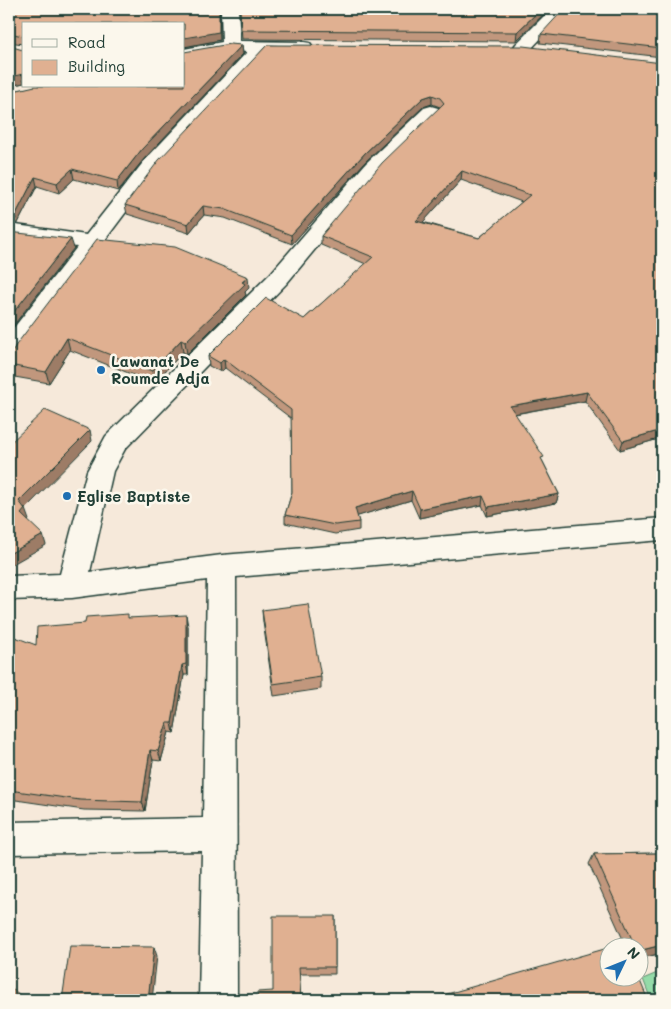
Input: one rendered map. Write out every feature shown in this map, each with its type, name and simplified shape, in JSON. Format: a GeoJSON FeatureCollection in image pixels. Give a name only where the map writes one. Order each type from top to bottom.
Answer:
{"type":"FeatureCollection","features":[{"type":"Feature","properties":{"kind":"street"},"geometry":{"type":"LineString","coordinates":[[230,9],[231,46]]}},
{"type":"Feature","properties":{"kind":"street"},"geometry":{"type":"LineString","coordinates":[[522,48],[560,9]]}},
{"type":"Feature","properties":{"kind":"street"},"geometry":{"type":"LineString","coordinates":[[185,54],[231,46],[319,47]]}},
{"type":"Feature","properties":{"kind":"street"},"geometry":{"type":"LineString","coordinates":[[9,350],[152,164],[261,46]]}},
{"type":"Feature","properties":{"kind":"street"},"geometry":{"type":"LineString","coordinates":[[503,48],[541,50]]}},
{"type":"Feature","properties":{"kind":"street"},"geometry":{"type":"LineString","coordinates":[[72,586],[100,471],[115,443],[279,278],[373,167],[431,112]]}},
{"type":"Feature","properties":{"kind":"street"},"geometry":{"type":"LineString","coordinates":[[9,231],[92,242]]}},
{"type":"Feature","properties":{"kind":"street"},"geometry":{"type":"LineString","coordinates":[[9,588],[72,586],[222,567],[662,529]]}},
{"type":"Feature","properties":{"kind":"street"},"geometry":{"type":"LineString","coordinates":[[218,1000],[218,834],[222,567]]}},
{"type":"Feature","properties":{"kind":"street"},"geometry":{"type":"LineString","coordinates":[[9,838],[218,834]]}},
{"type":"Feature","properties":{"kind":"green space"},"geometry":{"type":"Polygon","coordinates":[[[662,971],[662,1000],[651,1000],[646,986],[648,986],[648,977],[662,971]]]}},
{"type":"Feature","properties":{"kind":"building"},"geometry":{"type":"Polygon","coordinates":[[[9,9],[219,9],[219,32],[185,38],[185,22],[22,22],[22,36],[9,33],[9,9]]]}},
{"type":"Feature","properties":{"kind":"building"},"geometry":{"type":"Polygon","coordinates":[[[240,9],[541,9],[517,32],[241,30],[240,9]]]}},
{"type":"Feature","properties":{"kind":"building"},"geometry":{"type":"Polygon","coordinates":[[[564,9],[662,9],[662,48],[541,34],[564,9]]]}},
{"type":"Feature","properties":{"kind":"building"},"geometry":{"type":"Polygon","coordinates":[[[230,44],[242,45],[142,149],[117,181],[72,169],[57,183],[35,177],[16,214],[9,213],[9,92],[26,88],[185,88],[185,52],[230,44]]]}},
{"type":"Feature","properties":{"kind":"building"},"geometry":{"type":"Polygon","coordinates":[[[267,45],[523,46],[662,63],[662,430],[623,441],[587,392],[510,406],[544,457],[541,458],[559,494],[488,507],[483,496],[420,509],[412,491],[355,508],[359,522],[335,525],[285,515],[292,492],[291,410],[224,359],[220,363],[208,356],[266,298],[304,319],[373,257],[321,236],[382,163],[444,103],[440,98],[432,95],[423,98],[365,153],[291,235],[224,209],[203,206],[188,224],[125,205],[159,160],[267,45]],[[462,171],[416,221],[479,238],[530,195],[462,171]]]}},
{"type":"Feature","properties":{"kind":"building"},"geometry":{"type":"Polygon","coordinates":[[[9,46],[22,50],[22,74],[9,77],[9,46]]]}},
{"type":"Feature","properties":{"kind":"building"},"geometry":{"type":"Polygon","coordinates":[[[9,232],[71,239],[9,318],[9,232]]]}},
{"type":"Feature","properties":{"kind":"building"},"geometry":{"type":"Polygon","coordinates":[[[97,239],[175,247],[248,277],[242,282],[245,284],[185,342],[181,340],[152,371],[67,338],[46,372],[9,365],[9,358],[16,345],[97,239]]]}},
{"type":"Feature","properties":{"kind":"building"},"geometry":{"type":"Polygon","coordinates":[[[45,410],[90,430],[19,501],[25,509],[21,514],[43,535],[9,554],[9,444],[45,410]]]}},
{"type":"Feature","properties":{"kind":"building"},"geometry":{"type":"Polygon","coordinates":[[[308,604],[321,677],[273,684],[262,610],[308,604]]]}},
{"type":"Feature","properties":{"kind":"building"},"geometry":{"type":"Polygon","coordinates":[[[128,614],[128,618],[186,615],[186,664],[182,665],[172,723],[167,723],[158,751],[150,750],[142,802],[80,800],[9,790],[9,646],[15,637],[36,645],[37,627],[85,623],[86,617],[128,614]]]}},
{"type":"Feature","properties":{"kind":"building"},"geometry":{"type":"Polygon","coordinates":[[[662,853],[662,945],[648,948],[648,936],[631,936],[594,854],[662,853]]]}},
{"type":"Feature","properties":{"kind":"building"},"geometry":{"type":"Polygon","coordinates":[[[273,916],[335,916],[335,967],[299,967],[301,1000],[258,1000],[257,992],[273,991],[273,916]]]}},
{"type":"Feature","properties":{"kind":"building"},"geometry":{"type":"Polygon","coordinates":[[[70,946],[154,947],[148,1000],[62,1000],[70,946]]]}},
{"type":"Feature","properties":{"kind":"building"},"geometry":{"type":"Polygon","coordinates":[[[598,951],[598,986],[642,986],[648,1000],[426,1000],[598,951]]]}},
{"type":"Feature","properties":{"kind":"building"},"geometry":{"type":"Polygon","coordinates":[[[9,986],[26,1000],[9,1000],[9,986]]]}},
{"type":"Feature","properties":{"kind":"place","name":"Lawanat De Roumde Adja"},"geometry":{"type":"Point","coordinates":[101,370]}},
{"type":"Feature","properties":{"kind":"place","name":"Eglise Baptiste"},"geometry":{"type":"Point","coordinates":[67,496]}}]}
